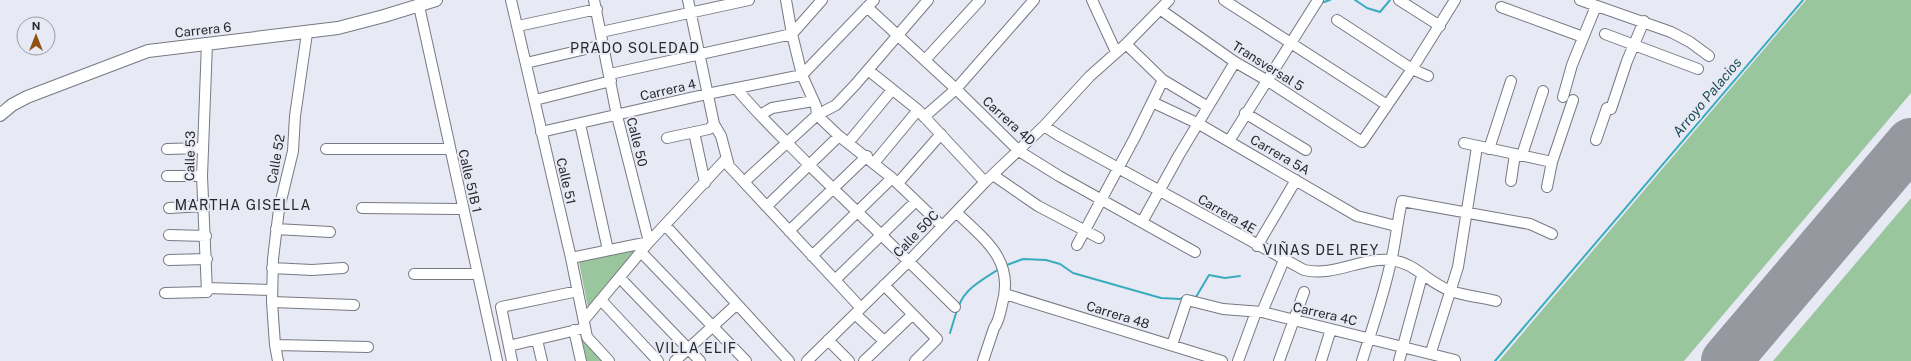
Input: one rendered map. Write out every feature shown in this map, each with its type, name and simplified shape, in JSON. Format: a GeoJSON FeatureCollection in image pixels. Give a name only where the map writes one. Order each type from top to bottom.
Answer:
{"type":"FeatureCollection","features":[{"type":"Feature","properties":{"kind":"main road","name":"Carrera 6"},"geometry":{"type":"LineString","coordinates":[[0,115],[12,105],[34,94],[148,51],[307,33],[338,28],[436,0]]}},
{"type":"Feature","properties":{"kind":"street","name":"Calle 51"},"geometry":{"type":"LineString","coordinates":[[512,0],[571,258],[587,337],[609,361]]}},
{"type":"Feature","properties":{"kind":"street"},"geometry":{"type":"LineString","coordinates":[[688,0],[714,124],[721,136],[729,166],[835,280],[884,341]]}},
{"type":"Feature","properties":{"kind":"street"},"geometry":{"type":"LineString","coordinates":[[602,32],[749,0]]}},
{"type":"Feature","properties":{"kind":"street"},"geometry":{"type":"LineString","coordinates":[[786,0],[792,34],[802,75],[817,114],[839,136],[895,180],[942,226]]}},
{"type":"Feature","properties":{"kind":"street"},"geometry":{"type":"LineString","coordinates":[[535,100],[610,77],[699,54],[792,34],[822,0]]}},
{"type":"Feature","properties":{"kind":"street"},"geometry":{"type":"LineString","coordinates":[[744,182],[817,114],[836,105],[928,0]]}},
{"type":"Feature","properties":{"kind":"street"},"geometry":{"type":"LineString","coordinates":[[925,60],[980,0]]}},
{"type":"Feature","properties":{"kind":"street"},"geometry":{"type":"LineString","coordinates":[[789,231],[833,190],[921,114],[956,89],[1034,0]]}},
{"type":"Feature","properties":{"kind":"street"},"geometry":{"type":"LineString","coordinates":[[1092,0],[1116,52]]}},
{"type":"Feature","properties":{"kind":"street","name":"Calle 50C"},"geometry":{"type":"LineString","coordinates":[[807,361],[909,261],[985,182],[1044,126],[1090,76],[1126,44],[1161,10],[1169,0]]}},
{"type":"Feature","properties":{"kind":"street"},"geometry":{"type":"LineString","coordinates":[[1224,0],[1387,105],[1440,26],[1455,0]]}},
{"type":"Feature","properties":{"kind":"street"},"geometry":{"type":"LineString","coordinates":[[1229,141],[1245,113],[1268,80],[1318,0]]}},
{"type":"Feature","properties":{"kind":"street"},"geometry":{"type":"LineString","coordinates":[[1399,0],[1440,26]]}},
{"type":"Feature","properties":{"kind":"street"},"geometry":{"type":"LineString","coordinates":[[1580,0],[1672,32],[1710,56]]}},
{"type":"Feature","properties":{"kind":"street"},"geometry":{"type":"LineString","coordinates":[[518,26],[595,4]]}},
{"type":"Feature","properties":{"kind":"street","name":"Calle 50"},"geometry":{"type":"LineString","coordinates":[[595,4],[602,32],[603,45],[617,116],[649,242]]}},
{"type":"Feature","properties":{"kind":"street"},"geometry":{"type":"LineString","coordinates":[[802,75],[870,4]]}},
{"type":"Feature","properties":{"kind":"street","name":"Carrera 4D"},"geometry":{"type":"LineString","coordinates":[[870,4],[898,36],[956,89],[1019,151],[1059,176],[1195,252]]}},
{"type":"Feature","properties":{"kind":"street","name":"Calle 51B 1"},"geometry":{"type":"LineString","coordinates":[[419,6],[497,361]]}},
{"type":"Feature","properties":{"kind":"street"},"geometry":{"type":"LineString","coordinates":[[1563,97],[1572,65],[1596,6]]}},
{"type":"Feature","properties":{"kind":"street"},"geometry":{"type":"LineString","coordinates":[[1501,7],[1583,37]]}},
{"type":"Feature","properties":{"kind":"street","name":"Transversal 5"},"geometry":{"type":"LineString","coordinates":[[1161,10],[1235,62],[1268,80],[1362,142],[1387,105]]}},
{"type":"Feature","properties":{"kind":"street"},"geometry":{"type":"LineString","coordinates":[[1337,20],[1412,69],[1428,76]]}},
{"type":"Feature","properties":{"kind":"street"},"geometry":{"type":"LineString","coordinates":[[1596,140],[1644,21]]}},
{"type":"Feature","properties":{"kind":"street","name":"Calle 52"},"geometry":{"type":"LineString","coordinates":[[278,361],[274,345],[272,268],[276,229],[293,150],[295,116],[307,33]]}},
{"type":"Feature","properties":{"kind":"street"},"geometry":{"type":"LineString","coordinates":[[1605,34],[1698,70]]}},
{"type":"Feature","properties":{"kind":"street","name":"Calle 53"},"geometry":{"type":"LineString","coordinates":[[207,290],[206,236],[202,176],[208,43]]}},
{"type":"Feature","properties":{"kind":"street"},"geometry":{"type":"LineString","coordinates":[[1126,44],[1163,80],[1208,107]]}},
{"type":"Feature","properties":{"kind":"street"},"geometry":{"type":"LineString","coordinates":[[526,63],[603,45]]}},
{"type":"Feature","properties":{"kind":"street"},"geometry":{"type":"LineString","coordinates":[[1142,222],[1179,155],[1235,62]]}},
{"type":"Feature","properties":{"kind":"street"},"geometry":{"type":"LineString","coordinates":[[868,70],[921,114],[985,182]]}},
{"type":"Feature","properties":{"kind":"street","name":"Carrera 4"},"geometry":{"type":"LineString","coordinates":[[541,132],[617,116],[707,94],[802,75]]}},
{"type":"Feature","properties":{"kind":"street"},"geometry":{"type":"LineString","coordinates":[[1077,245],[1163,80]]}},
{"type":"Feature","properties":{"kind":"street"},"geometry":{"type":"LineString","coordinates":[[1489,149],[1511,81]]}},
{"type":"Feature","properties":{"kind":"street"},"geometry":{"type":"LineString","coordinates":[[736,88],[753,109],[833,190],[909,261],[955,307]]}},
{"type":"Feature","properties":{"kind":"street"},"geometry":{"type":"LineString","coordinates":[[848,143],[892,90]]}},
{"type":"Feature","properties":{"kind":"street"},"geometry":{"type":"LineString","coordinates":[[1511,181],[1543,91]]}},
{"type":"Feature","properties":{"kind":"street"},"geometry":{"type":"LineString","coordinates":[[1547,187],[1552,162],[1574,100]]}},
{"type":"Feature","properties":{"kind":"street"},"geometry":{"type":"LineString","coordinates":[[760,115],[772,108],[813,101]]}},
{"type":"Feature","properties":{"kind":"street","name":"Carrera 5A"},"geometry":{"type":"LineString","coordinates":[[1152,102],[1199,124],[1358,216],[1396,226]]}},
{"type":"Feature","properties":{"kind":"street"},"geometry":{"type":"LineString","coordinates":[[1245,113],[1306,150]]}},
{"type":"Feature","properties":{"kind":"street"},"geometry":{"type":"LineString","coordinates":[[580,124],[608,250]]}},
{"type":"Feature","properties":{"kind":"street"},"geometry":{"type":"LineString","coordinates":[[667,138],[709,129],[714,124]]}},
{"type":"Feature","properties":{"kind":"street","name":"Carrera 4E"},"geometry":{"type":"LineString","coordinates":[[1044,126],[1258,246],[1304,270],[1321,273],[1346,268],[1363,262],[1392,260],[1417,269],[1422,276],[1450,290],[1496,301]]}},
{"type":"Feature","properties":{"kind":"street"},"geometry":{"type":"LineString","coordinates":[[694,132],[705,183]]}},
{"type":"Feature","properties":{"kind":"street"},"geometry":{"type":"LineString","coordinates":[[812,256],[857,212],[895,180],[941,134]]}},
{"type":"Feature","properties":{"kind":"street"},"geometry":{"type":"LineString","coordinates":[[766,205],[769,204],[810,166],[839,136]]}},
{"type":"Feature","properties":{"kind":"street"},"geometry":{"type":"LineString","coordinates":[[1464,143],[1552,162]]}},
{"type":"Feature","properties":{"kind":"street"},"geometry":{"type":"LineString","coordinates":[[1431,352],[1458,267],[1477,147]]}},
{"type":"Feature","properties":{"kind":"street"},"geometry":{"type":"LineString","coordinates":[[167,149],[203,148]]}},
{"type":"Feature","properties":{"kind":"street"},"geometry":{"type":"LineString","coordinates":[[326,149],[450,149]]}},
{"type":"Feature","properties":{"kind":"street"},"geometry":{"type":"LineString","coordinates":[[509,346],[574,330],[584,324],[601,300],[649,242],[726,159]]}},
{"type":"Feature","properties":{"kind":"street"},"geometry":{"type":"LineString","coordinates":[[993,175],[1038,206],[1084,232],[1099,238]]}},
{"type":"Feature","properties":{"kind":"street"},"geometry":{"type":"LineString","coordinates":[[167,176],[202,176]]}},
{"type":"Feature","properties":{"kind":"street"},"geometry":{"type":"LineString","coordinates":[[1258,246],[1296,180]]}},
{"type":"Feature","properties":{"kind":"street"},"geometry":{"type":"LineString","coordinates":[[835,280],[916,201]]}},
{"type":"Feature","properties":{"kind":"street"},"geometry":{"type":"LineString","coordinates":[[1362,361],[1392,260],[1396,226],[1402,201],[1530,224],[1552,234]]}},
{"type":"Feature","properties":{"kind":"street"},"geometry":{"type":"LineString","coordinates":[[168,208],[204,206]]}},
{"type":"Feature","properties":{"kind":"street"},"geometry":{"type":"LineString","coordinates":[[362,208],[458,209]]}},
{"type":"Feature","properties":{"kind":"street"},"geometry":{"type":"LineString","coordinates":[[956,212],[988,243],[1004,266],[1005,294],[997,323],[983,361]]}},
{"type":"Feature","properties":{"kind":"street"},"geometry":{"type":"LineString","coordinates":[[665,225],[789,361]]}},
{"type":"Feature","properties":{"kind":"street"},"geometry":{"type":"LineString","coordinates":[[276,229],[330,232]]}},
{"type":"Feature","properties":{"kind":"street"},"geometry":{"type":"LineString","coordinates":[[169,235],[206,236]]}},
{"type":"Feature","properties":{"kind":"street"},"geometry":{"type":"LineString","coordinates":[[571,258],[649,242]]}},
{"type":"Feature","properties":{"kind":"street"},"geometry":{"type":"LineString","coordinates":[[641,252],[746,361]]}},
{"type":"Feature","properties":{"kind":"street"},"geometry":{"type":"LineString","coordinates":[[168,260],[207,259]]}},
{"type":"Feature","properties":{"kind":"street"},"geometry":{"type":"LineString","coordinates":[[1238,361],[1284,260]]}},
{"type":"Feature","properties":{"kind":"street"},"geometry":{"type":"LineString","coordinates":[[272,268],[312,270],[342,268]]}},
{"type":"Feature","properties":{"kind":"street"},"geometry":{"type":"LineString","coordinates":[[414,274],[474,274]]}},
{"type":"Feature","properties":{"kind":"street"},"geometry":{"type":"LineString","coordinates":[[1399,361],[1422,276]]}},
{"type":"Feature","properties":{"kind":"street"},"geometry":{"type":"LineString","coordinates":[[620,278],[700,361]]}},
{"type":"Feature","properties":{"kind":"street"},"geometry":{"type":"LineString","coordinates":[[884,286],[937,339],[915,361]]}},
{"type":"Feature","properties":{"kind":"street"},"geometry":{"type":"LineString","coordinates":[[164,293],[207,290],[272,290]]}},
{"type":"Feature","properties":{"kind":"street"},"geometry":{"type":"LineString","coordinates":[[512,361],[501,307],[578,291]]}},
{"type":"Feature","properties":{"kind":"street"},"geometry":{"type":"LineString","coordinates":[[1279,361],[1304,292]]}},
{"type":"Feature","properties":{"kind":"street","name":"Carrera 48"},"geometry":{"type":"LineString","coordinates":[[1005,294],[1222,361]]}},
{"type":"Feature","properties":{"kind":"street"},"geometry":{"type":"LineString","coordinates":[[601,300],[658,361]]}},
{"type":"Feature","properties":{"kind":"street","name":"Carrera 4C"},"geometry":{"type":"LineString","coordinates":[[1172,345],[1187,300],[1223,309],[1259,312],[1431,352],[1455,360]]}},
{"type":"Feature","properties":{"kind":"street"},"geometry":{"type":"LineString","coordinates":[[272,302],[354,305]]}},
{"type":"Feature","properties":{"kind":"street"},"geometry":{"type":"LineString","coordinates":[[675,361],[737,304]]}},
{"type":"Feature","properties":{"kind":"street"},"geometry":{"type":"LineString","coordinates":[[864,361],[912,315]]}},
{"type":"Feature","properties":{"kind":"street"},"geometry":{"type":"LineString","coordinates":[[1321,361],[1331,329]]}},
{"type":"Feature","properties":{"kind":"street"},"geometry":{"type":"LineString","coordinates":[[574,330],[581,361]]}},
{"type":"Feature","properties":{"kind":"street"},"geometry":{"type":"LineString","coordinates":[[537,340],[542,361]]}},
{"type":"Feature","properties":{"kind":"street"},"geometry":{"type":"LineString","coordinates":[[828,340],[849,361]]}},
{"type":"Feature","properties":{"kind":"street"},"geometry":{"type":"LineString","coordinates":[[274,345],[368,347]]}},
{"type":"Feature","properties":{"kind":"green space"},"geometry":{"type":"Polygon","coordinates":[[[1806,0],[1911,0],[1911,93],[1684,361],[1499,361],[1806,0]]]}},
{"type":"Feature","properties":{"kind":"green space"},"geometry":{"type":"Polygon","coordinates":[[[1911,198],[1911,361],[1773,361],[1911,198]]]}},
{"type":"Feature","properties":{"kind":"green space"},"geometry":{"type":"Polygon","coordinates":[[[640,247],[588,308],[579,262],[640,247]]]}},
{"type":"Feature","properties":{"kind":"green space"},"geometry":{"type":"Polygon","coordinates":[[[582,339],[603,361],[587,361],[582,339]]]}},
{"type":"Feature","properties":{"kind":"waterway"},"geometry":{"type":"LineString","coordinates":[[1321,3],[1330,0]]}},
{"type":"Feature","properties":{"kind":"waterway"},"geometry":{"type":"LineString","coordinates":[[1355,0],[1367,8],[1380,12],[1390,0]]}},
{"type":"Feature","properties":{"kind":"waterway","name":"Arroyo Palacios"},"geometry":{"type":"LineString","coordinates":[[1495,361],[1803,0]]}},
{"type":"Feature","properties":{"kind":"waterway"},"geometry":{"type":"LineString","coordinates":[[1004,266],[1023,259],[1046,260],[1060,264],[1073,273],[1161,298],[1180,299],[1185,296]]}},
{"type":"Feature","properties":{"kind":"waterway"},"geometry":{"type":"LineString","coordinates":[[959,306],[965,294],[970,289],[999,269]]}},
{"type":"Feature","properties":{"kind":"waterway"},"geometry":{"type":"LineString","coordinates":[[1189,296],[1196,297],[1209,275],[1225,278],[1240,276]]}},
{"type":"Feature","properties":{"kind":"waterway"},"geometry":{"type":"LineString","coordinates":[[950,333],[957,310]]}},
{"type":"Feature","properties":{"kind":"runway"},"geometry":{"type":"LineString","coordinates":[[1726,361],[1911,143]]}},
{"type":"Feature","properties":{"kind":"district","name":"PRADO SOLEDAD"},"geometry":{"type":"Point","coordinates":[635,48]}},
{"type":"Feature","properties":{"kind":"district","name":"MARTHA GISELLA"},"geometry":{"type":"Point","coordinates":[243,205]}},
{"type":"Feature","properties":{"kind":"district","name":"VIÑAS DEL REY"},"geometry":{"type":"Point","coordinates":[1321,250]}},
{"type":"Feature","properties":{"kind":"district","name":"VILLA ELIF"},"geometry":{"type":"Point","coordinates":[696,348]}}]}
